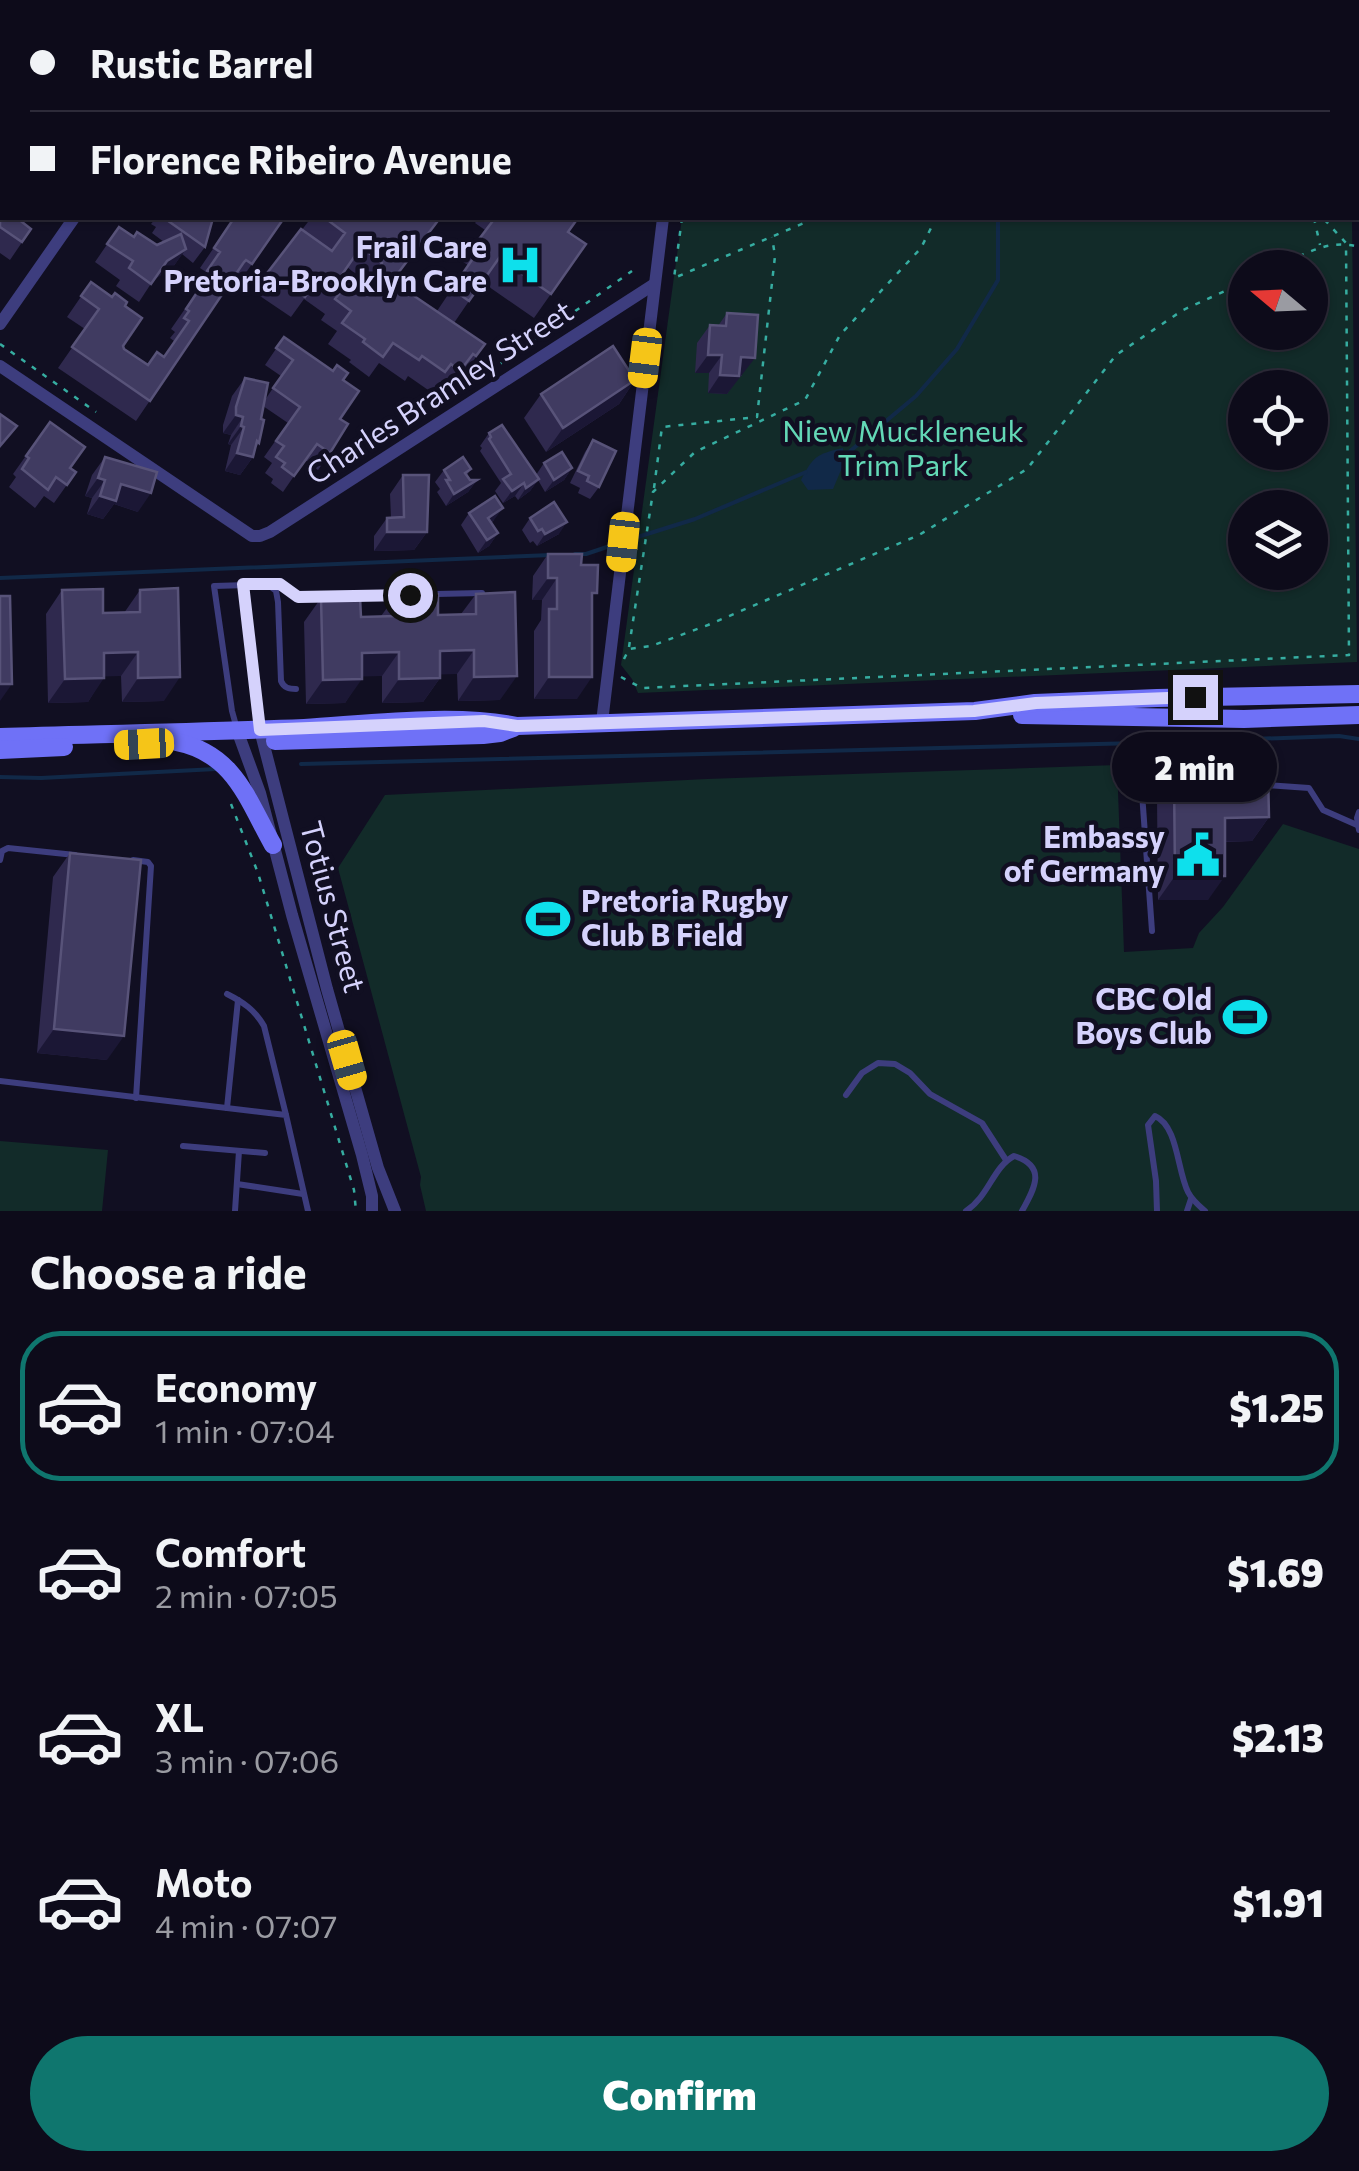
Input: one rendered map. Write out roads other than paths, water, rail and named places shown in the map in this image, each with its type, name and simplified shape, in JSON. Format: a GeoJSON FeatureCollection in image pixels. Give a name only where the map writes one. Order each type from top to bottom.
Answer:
{"type":"FeatureCollection","features":[{"type":"Feature","properties":{"kind":"main road"},"geometry":{"type":"LineString","coordinates":[[987,711],[996,707],[1070,702],[1359,694]]}},
{"type":"Feature","properties":{"kind":"main road"},"geometry":{"type":"LineString","coordinates":[[0,737],[483,735],[517,726],[987,711],[1244,720],[1359,716]]}},
{"type":"Feature","properties":{"kind":"main road"},"geometry":{"type":"LineString","coordinates":[[0,750],[238,736]]}},
{"type":"Feature","properties":{"kind":"main road"},"geometry":{"type":"LineString","coordinates":[[176,742],[206,750],[231,772],[274,845]]}},
{"type":"Feature","properties":{"kind":"street"},"geometry":{"type":"LineString","coordinates":[[0,324],[73,220]]}},
{"type":"Feature","properties":{"kind":"street"},"geometry":{"type":"LineString","coordinates":[[602,722],[663,220]]}},
{"type":"Feature","properties":{"kind":"street","name":"Charles Bramley Street"},"geometry":{"type":"LineString","coordinates":[[0,366],[252,536],[266,535],[654,285]]}},
{"type":"Feature","properties":{"kind":"street","name":"Totius Street"},"geometry":{"type":"LineString","coordinates":[[261,735],[326,989],[378,1168],[395,1211]]}},
{"type":"Feature","properties":{"kind":"street","name":"Totius Street"},"geometry":{"type":"LineString","coordinates":[[238,736],[260,793],[362,1156],[372,1211]]}},
{"type":"Feature","properties":{"kind":"lane"},"geometry":{"type":"LineString","coordinates":[[266,583],[276,591],[278,602],[281,680],[283,685],[296,689]]}},
{"type":"Feature","properties":{"kind":"lane"},"geometry":{"type":"LineString","coordinates":[[243,584],[261,735]]}},
{"type":"Feature","properties":{"kind":"lane"},"geometry":{"type":"LineString","coordinates":[[238,736],[214,586],[280,584],[298,597],[482,593]]}},
{"type":"Feature","properties":{"kind":"lane"},"geometry":{"type":"LineString","coordinates":[[1152,932],[1142,793],[1146,784],[1174,784]]}},
{"type":"Feature","properties":{"kind":"lane"},"geometry":{"type":"LineString","coordinates":[[1252,785],[1309,788],[1323,810],[1358,827],[1359,812]]}},
{"type":"Feature","properties":{"kind":"lane"},"geometry":{"type":"LineString","coordinates":[[0,860],[2,851],[8,848],[78,855]]}},
{"type":"Feature","properties":{"kind":"lane"},"geometry":{"type":"LineString","coordinates":[[130,860],[148,862],[151,866],[136,1098]]}},
{"type":"Feature","properties":{"kind":"lane"},"geometry":{"type":"LineString","coordinates":[[227,994],[258,1015],[264,1026],[308,1211]]}},
{"type":"Feature","properties":{"kind":"lane"},"geometry":{"type":"LineString","coordinates":[[227,1108],[238,1000]]}},
{"type":"Feature","properties":{"kind":"lane"},"geometry":{"type":"LineString","coordinates":[[846,1095],[862,1073],[878,1063],[895,1064],[930,1094],[982,1123],[1006,1160]]}},
{"type":"Feature","properties":{"kind":"lane"},"geometry":{"type":"LineString","coordinates":[[0,1081],[286,1115]]}},
{"type":"Feature","properties":{"kind":"lane"},"geometry":{"type":"LineString","coordinates":[[1156,1211],[1148,1126],[1154,1116],[1168,1127],[1185,1187],[1191,1199],[1205,1211]]}},
{"type":"Feature","properties":{"kind":"lane"},"geometry":{"type":"LineString","coordinates":[[182,1146],[265,1153]]}},
{"type":"Feature","properties":{"kind":"lane"},"geometry":{"type":"LineString","coordinates":[[235,1211],[239,1151]]}},
{"type":"Feature","properties":{"kind":"lane"},"geometry":{"type":"LineString","coordinates":[[966,1211],[987,1191],[1010,1157],[1019,1157],[1034,1170],[1035,1185],[1022,1211]]}},
{"type":"Feature","properties":{"kind":"lane"},"geometry":{"type":"LineString","coordinates":[[238,1184],[303,1194]]}},
{"type":"Feature","properties":{"kind":"lane"},"geometry":{"type":"LineString","coordinates":[[1187,1211],[1191,1199]]}},
{"type":"Feature","properties":{"kind":"water"},"geometry":{"type":"Polygon","coordinates":[[[843,448],[844,463],[833,489],[808,490],[801,480],[813,461],[821,454],[843,448]]]}},
{"type":"Feature","properties":{"kind":"waterway"},"geometry":{"type":"LineString","coordinates":[[842,455],[916,396],[957,349],[998,280],[998,220]]}},
{"type":"Feature","properties":{"kind":"waterway"},"geometry":{"type":"LineString","coordinates":[[628,540],[695,519],[806,472]]}},
{"type":"Feature","properties":{"kind":"waterway"},"geometry":{"type":"LineString","coordinates":[[575,554],[619,543]]}},
{"type":"Feature","properties":{"kind":"waterway"},"geometry":{"type":"LineString","coordinates":[[0,578],[551,555]]}},
{"type":"Feature","properties":{"kind":"waterway"},"geometry":{"type":"LineString","coordinates":[[301,764],[1339,736],[1359,739]]}},
{"type":"Feature","properties":{"kind":"waterway"},"geometry":{"type":"LineString","coordinates":[[0,777],[216,769]]}},
{"type":"Feature","properties":{"kind":"place","name":"Frail Care Pretoria-Brooklyn Care"},"geometry":{"type":"Point","coordinates":[520,265]}},
{"type":"Feature","properties":{"kind":"place","name":"Embassy of Germany"},"geometry":{"type":"Point","coordinates":[1198,855]}},
{"type":"Feature","properties":{"kind":"place","name":"Pretoria Rugby Club B Field"},"geometry":{"type":"Point","coordinates":[548,919]}},
{"type":"Feature","properties":{"kind":"place","name":"CBC Old Boys Club"},"geometry":{"type":"Point","coordinates":[1245,1017]}},
{"type":"Feature","properties":{"kind":"park label","name":"Niew Muckleneuk Trim Park"},"geometry":{"type":"Point","coordinates":[903,449]}}]}
